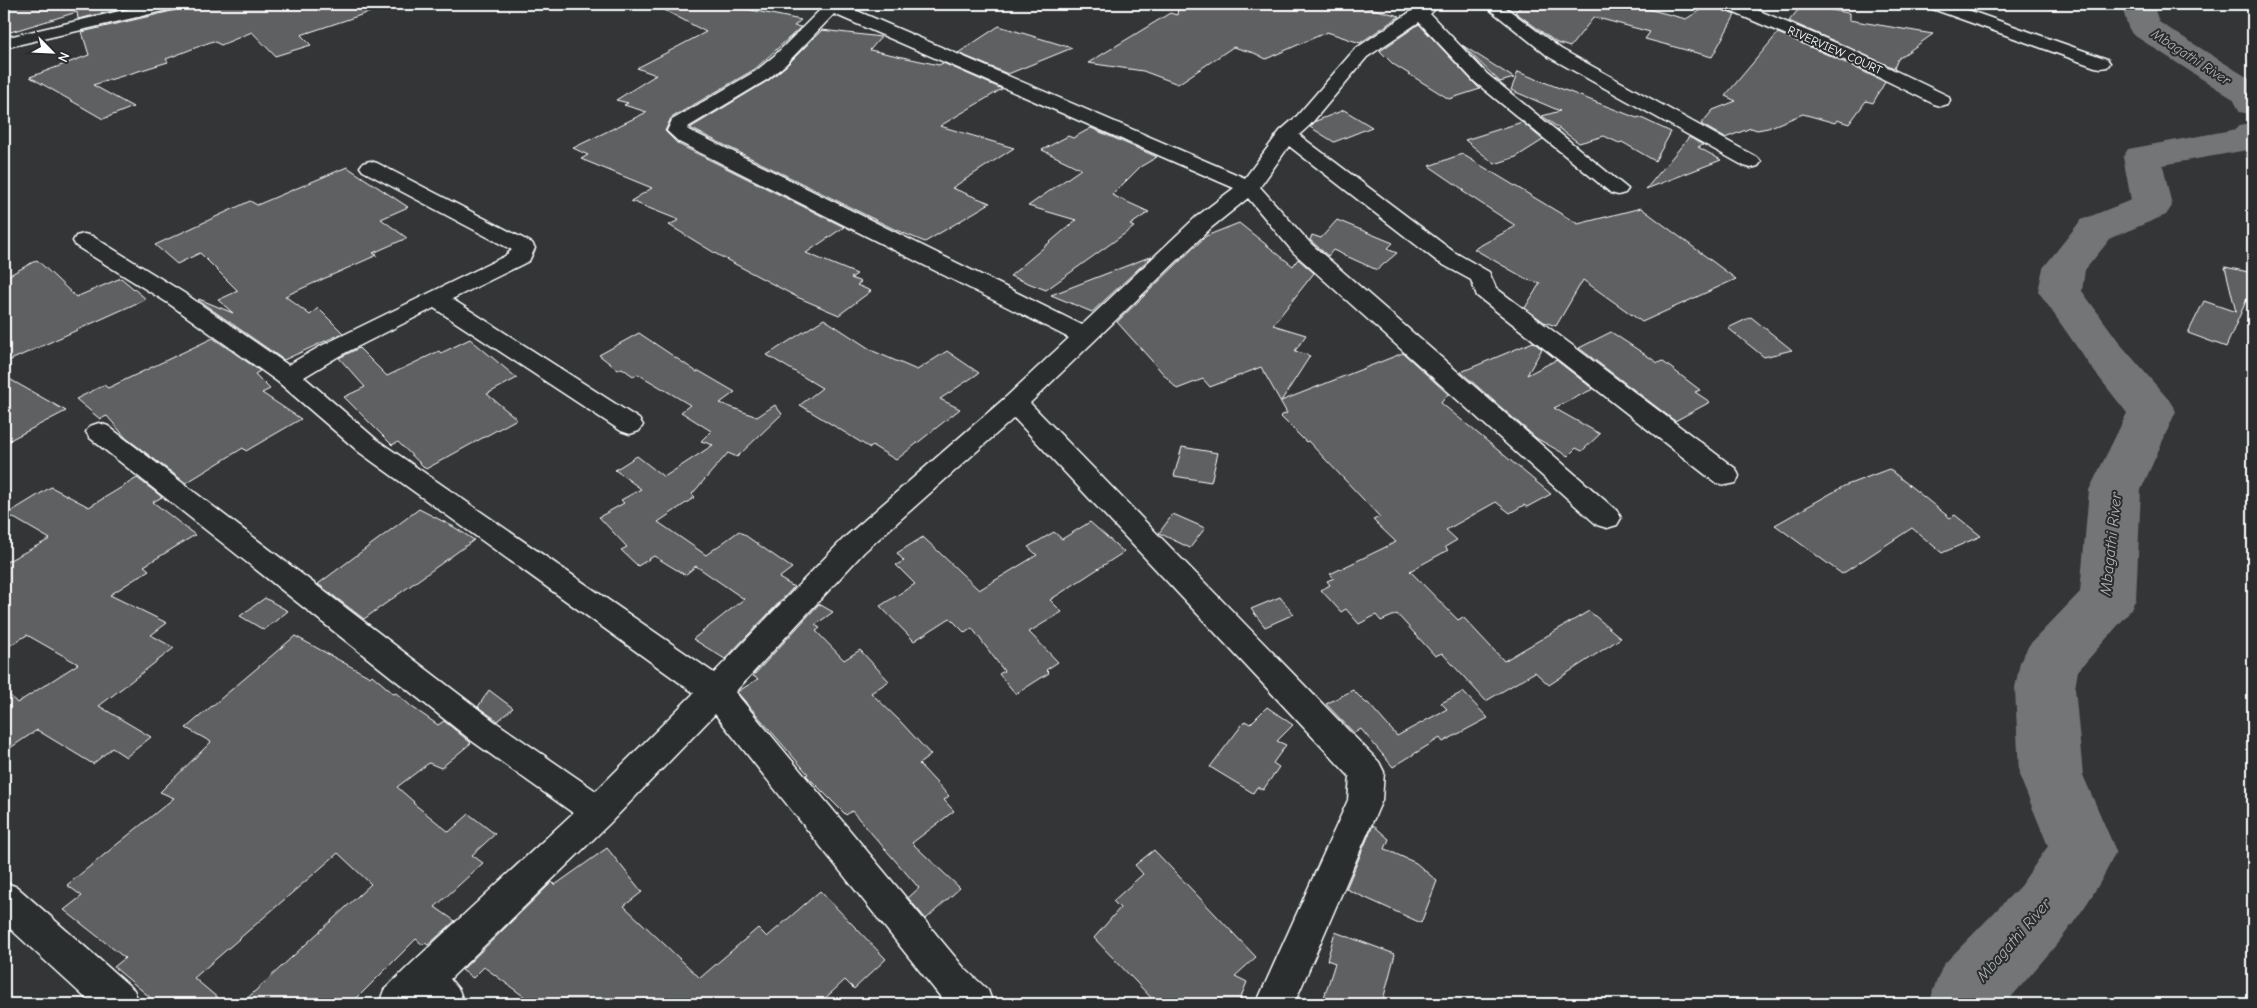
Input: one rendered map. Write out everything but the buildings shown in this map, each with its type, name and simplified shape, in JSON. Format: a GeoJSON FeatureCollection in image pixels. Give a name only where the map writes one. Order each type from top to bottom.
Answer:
{"type":"FeatureCollection","features":[{"type":"Feature","properties":{"kind":"street"},"geometry":{"type":"LineString","coordinates":[[4,43],[170,4]]}},
{"type":"Feature","properties":{"kind":"street"},"geometry":{"type":"LineString","coordinates":[[1491,4],[1554,53],[1751,162]]}},
{"type":"Feature","properties":{"kind":"street","name":"RIVERVIEW COURT"},"geometry":{"type":"LineString","coordinates":[[1729,4],[1842,52],[1941,100]]}},
{"type":"Feature","properties":{"kind":"street"},"geometry":{"type":"LineString","coordinates":[[1936,4],[2101,63]]}},
{"type":"Feature","properties":{"kind":"street"},"geometry":{"type":"LineString","coordinates":[[1085,336],[686,138],[677,131],[679,124],[762,75],[780,60],[830,5],[1249,187],[1302,248],[1607,518]]}},
{"type":"Feature","properties":{"kind":"street"},"geometry":{"type":"LineString","coordinates":[[398,1004],[435,990],[598,812],[716,692],[854,546],[1015,403],[1204,222],[1249,187],[1287,135],[1303,121],[1361,53],[1426,9],[1482,78],[1618,189]]}},
{"type":"Feature","properties":{"kind":"street"},"geometry":{"type":"LineString","coordinates":[[1287,135],[1446,257],[1481,277],[1484,291],[1726,476]]}},
{"type":"Feature","properties":{"kind":"street"},"geometry":{"type":"LineString","coordinates":[[287,376],[330,351],[513,261],[520,256],[524,248],[370,167]]}},
{"type":"Feature","properties":{"kind":"street"},"geometry":{"type":"LineString","coordinates":[[84,241],[176,298],[287,376],[368,446],[716,692],[952,982],[974,1004]]}},
{"type":"Feature","properties":{"kind":"street"},"geometry":{"type":"LineString","coordinates":[[435,298],[630,425]]}},
{"type":"Feature","properties":{"kind":"street"},"geometry":{"type":"LineString","coordinates":[[1015,403],[1367,772],[1365,800],[1275,1004]]}},
{"type":"Feature","properties":{"kind":"street"},"geometry":{"type":"LineString","coordinates":[[99,432],[483,731],[598,812]]}},
{"type":"Feature","properties":{"kind":"street"},"geometry":{"type":"LineString","coordinates":[[4,899],[120,1004]]}},
{"type":"Feature","properties":{"kind":"waterway","name":"Mbagathi River"},"geometry":{"type":"LineString","coordinates":[[2137,4],[2144,27],[2247,93],[2253,104]]}},
{"type":"Feature","properties":{"kind":"waterway","name":"Mbagathi River"},"geometry":{"type":"LineString","coordinates":[[1966,1004],[1969,990],[2044,909],[2083,851],[2051,775],[2045,688],[2050,662],[2108,599],[2115,490],[2152,411],[2106,356],[2060,291],[2064,268],[2096,229],[2152,206],[2142,157],[2251,138],[2253,133]]}}]}
